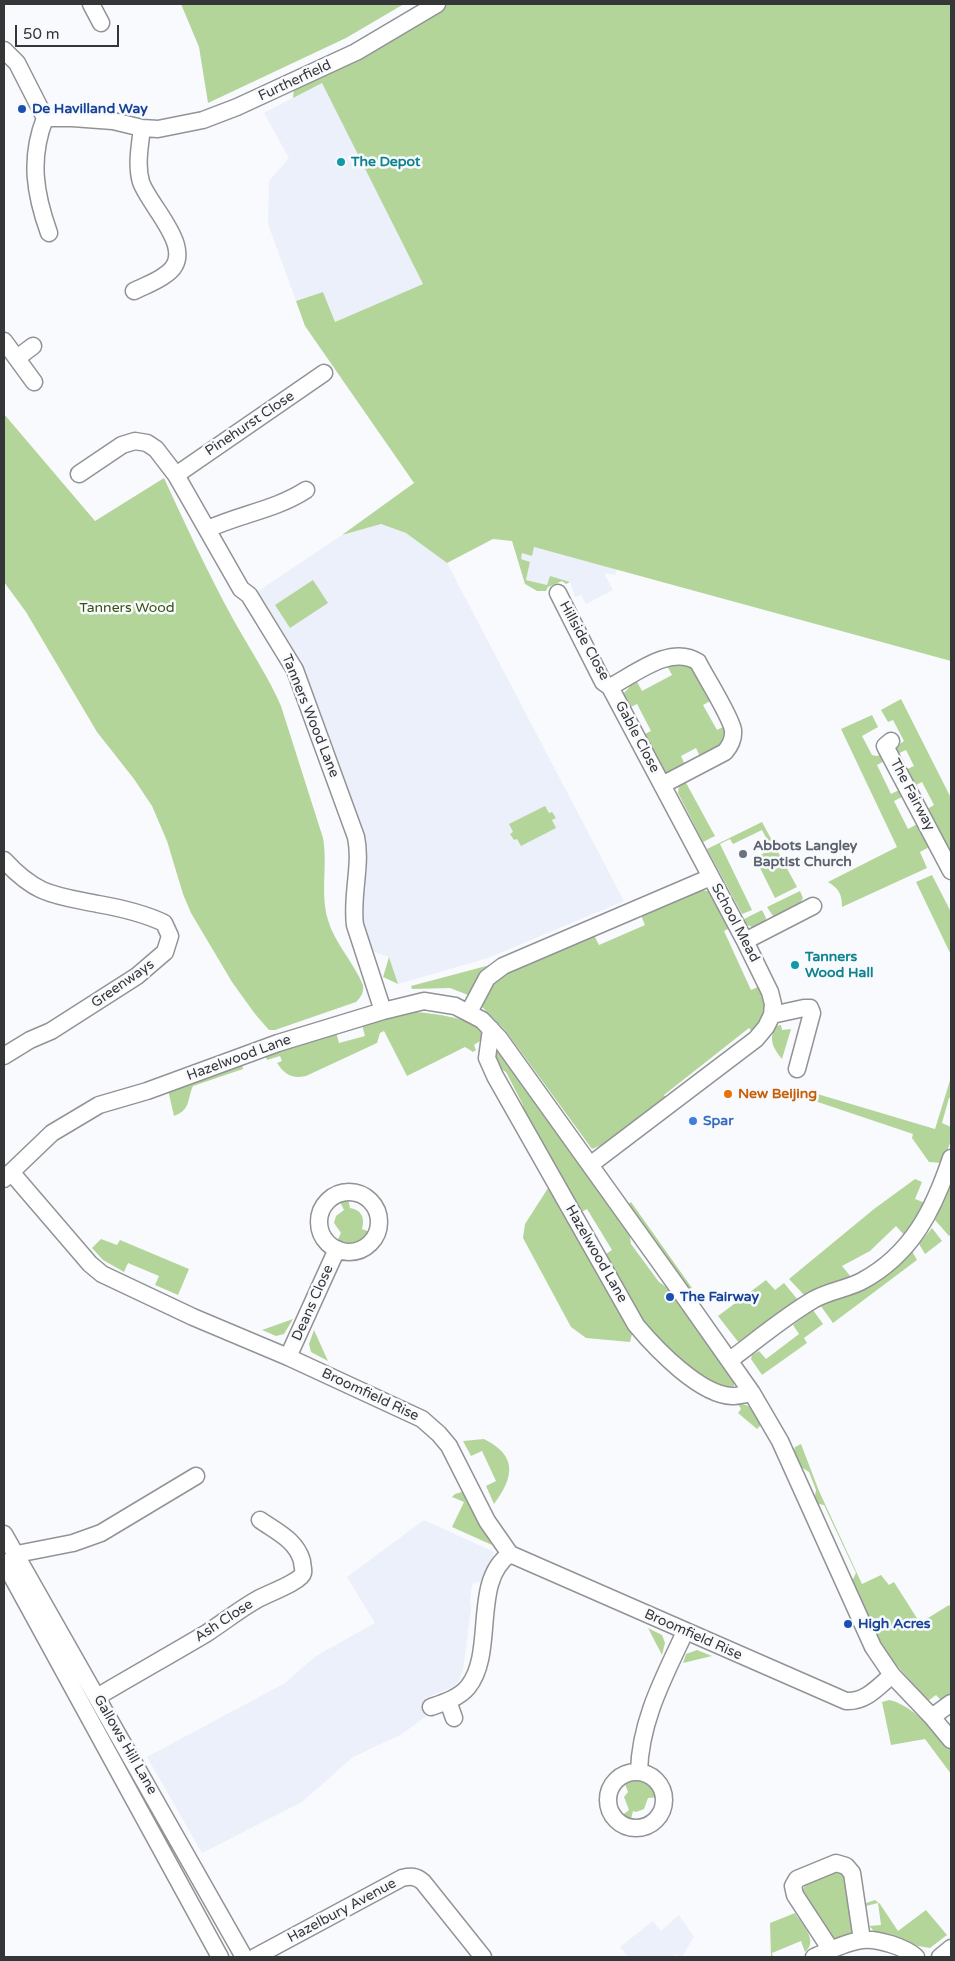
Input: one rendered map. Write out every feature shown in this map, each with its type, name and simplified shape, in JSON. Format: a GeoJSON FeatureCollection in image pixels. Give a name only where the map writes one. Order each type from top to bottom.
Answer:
{"type":"FeatureCollection","features":[{"type":"Feature","properties":{"kind":"street"},"geometry":{"type":"LineString","coordinates":[[90,4],[101,23]]}},
{"type":"Feature","properties":{"kind":"street","name":"Furtherfield"},"geometry":{"type":"LineString","coordinates":[[45,118],[113,121],[142,128],[158,129],[203,120],[237,107],[356,52],[438,4]]}},
{"type":"Feature","properties":{"kind":"street"},"geometry":{"type":"LineString","coordinates":[[4,50],[17,63],[45,118],[40,130],[35,164],[36,190],[49,233]]}},
{"type":"Feature","properties":{"kind":"street"},"geometry":{"type":"LineString","coordinates":[[134,291],[166,275],[175,265],[178,254],[175,240],[142,183],[138,169],[142,128]]}},
{"type":"Feature","properties":{"kind":"street"},"geometry":{"type":"LineString","coordinates":[[4,341],[34,382]]}},
{"type":"Feature","properties":{"kind":"street"},"geometry":{"type":"LineString","coordinates":[[17,358],[33,346]]}},
{"type":"Feature","properties":{"kind":"street","name":"Pinehurst Close"},"geometry":{"type":"LineString","coordinates":[[176,475],[324,374]]}},
{"type":"Feature","properties":{"kind":"street","name":"Tanners Wood Lane"},"geometry":{"type":"LineString","coordinates":[[79,474],[116,448],[134,441],[147,443],[156,450],[176,475],[241,589],[249,595],[295,670],[356,837],[357,853],[353,911],[355,925],[383,1011]]}},
{"type":"Feature","properties":{"kind":"street"},"geometry":{"type":"LineString","coordinates":[[208,529],[228,519],[265,510],[292,499],[306,490]]}},
{"type":"Feature","properties":{"kind":"street","name":"Hillside Close"},"geometry":{"type":"LineString","coordinates":[[558,593],[604,682],[610,687]]}},
{"type":"Feature","properties":{"kind":"street","name":"Gable Close"},"geometry":{"type":"LineString","coordinates":[[662,785],[725,752],[731,743],[732,729],[730,723],[703,670],[698,662],[691,657],[674,656],[664,658],[610,687],[662,785],[711,877]]}},
{"type":"Feature","properties":{"kind":"street","name":"The Fairway"},"geometry":{"type":"LineString","coordinates":[[884,745],[951,871]]}},
{"type":"Feature","properties":{"kind":"street","name":"Greenways"},"geometry":{"type":"LineString","coordinates":[[4,860],[20,877],[41,890],[54,895],[126,909],[150,916],[164,923],[170,936],[165,952],[137,976],[51,1031],[30,1040],[4,1056]]}},
{"type":"Feature","properties":{"kind":"street","name":"School Mead"},"geometry":{"type":"LineString","coordinates":[[469,1012],[487,978],[503,966],[711,877],[770,992],[773,1004],[772,1015]]}},
{"type":"Feature","properties":{"kind":"street"},"geometry":{"type":"LineString","coordinates":[[745,941],[813,906]]}},
{"type":"Feature","properties":{"kind":"street","name":"Hazelwood Lane"},"geometry":{"type":"LineString","coordinates":[[7,1175],[52,1133],[99,1105],[147,1091],[296,1037],[383,1011],[424,1002],[446,1004],[469,1012],[491,1029],[752,1393],[780,1441],[873,1647],[892,1675],[951,1740]]}},
{"type":"Feature","properties":{"kind":"street"},"geometry":{"type":"LineString","coordinates":[[590,1165],[756,1039],[766,1028],[772,1015],[810,1008],[812,1013],[797,1069]]}},
{"type":"Feature","properties":{"kind":"street","name":"Hazelwood Lane"},"geometry":{"type":"LineString","coordinates":[[491,1029],[487,1058],[495,1076],[636,1325],[664,1355],[694,1380],[716,1392],[732,1396],[752,1393]]}},
{"type":"Feature","properties":{"kind":"street"},"geometry":{"type":"LineString","coordinates":[[730,1360],[814,1299],[861,1282],[885,1266],[911,1241],[933,1206],[942,1188],[951,1158]]}},
{"type":"Feature","properties":{"kind":"street","name":"Broomfield Rise"},"geometry":{"type":"LineString","coordinates":[[7,1175],[90,1264],[102,1274],[193,1317],[288,1357],[406,1411],[429,1424],[449,1446],[487,1521],[510,1554],[846,1701],[856,1702],[865,1698],[892,1675]]}},
{"type":"Feature","properties":{"kind":"street","name":"Deans Close"},"geometry":{"type":"LineString","coordinates":[[288,1357],[337,1249]]}},
{"type":"Feature","properties":{"kind":"street"},"geometry":{"type":"LineString","coordinates":[[10,1559],[22,1553],[73,1543],[100,1533],[196,1476]]}},
{"type":"Feature","properties":{"kind":"street","name":"Ash Close"},"geometry":{"type":"LineString","coordinates":[[97,1696],[208,1632],[263,1596],[298,1580],[304,1572],[299,1552],[289,1539],[271,1535],[260,1520]]}},
{"type":"Feature","properties":{"kind":"street","name":"Gallows Hill Lane"},"geometry":{"type":"LineString","coordinates":[[4,1534],[10,1559],[153,1835],[220,1957]]}},
{"type":"Feature","properties":{"kind":"street"},"geometry":{"type":"LineString","coordinates":[[431,1707],[448,1701],[463,1692],[474,1677],[479,1660],[494,1572],[502,1559],[510,1554]]}},
{"type":"Feature","properties":{"kind":"street","name":"Gallows Hill Lane"},"geometry":{"type":"LineString","coordinates":[[10,1559],[97,1696],[244,1957]]}},
{"type":"Feature","properties":{"kind":"street"},"geometry":{"type":"LineString","coordinates":[[638,1772],[639,1755],[650,1708],[685,1632]]}},
{"type":"Feature","properties":{"kind":"street"},"geometry":{"type":"LineString","coordinates":[[448,1701],[454,1718]]}},
{"type":"Feature","properties":{"kind":"street"},"geometry":{"type":"LineString","coordinates":[[932,1717],[951,1703]]}},
{"type":"Feature","properties":{"kind":"street"},"geometry":{"type":"LineString","coordinates":[[153,1835],[170,1825]]}},
{"type":"Feature","properties":{"kind":"street"},"geometry":{"type":"LineString","coordinates":[[831,1950],[794,1895],[793,1886],[798,1879],[836,1863],[846,1866],[852,1872],[862,1940]]}},
{"type":"Feature","properties":{"kind":"street","name":"Hazelbury Avenue"},"geometry":{"type":"LineString","coordinates":[[255,1957],[402,1878],[411,1876],[418,1877],[423,1882],[484,1957]]}},
{"type":"Feature","properties":{"kind":"street"},"geometry":{"type":"LineString","coordinates":[[814,1957],[862,1940],[888,1944],[916,1957]]}},
{"type":"Feature","properties":{"kind":"street"},"geometry":{"type":"LineString","coordinates":[[940,1957],[951,1948]]}},
{"type":"Feature","properties":{"kind":"shaded area"},"geometry":{"type":"Polygon","coordinates":[[[322,82],[423,284],[335,322],[323,292],[296,301],[268,224],[269,181],[289,158],[264,113],[322,82]]]}},
{"type":"Feature","properties":{"kind":"shaded area"},"geometry":{"type":"Polygon","coordinates":[[[381,524],[406,533],[447,563],[624,901],[488,958],[398,984],[389,957],[369,950],[361,926],[365,853],[254,594],[342,535],[381,524]]]}},
{"type":"Feature","properties":{"kind":"shaded area"},"geometry":{"type":"Polygon","coordinates":[[[534,547],[617,569],[615,575],[604,573],[613,590],[586,604],[581,595],[575,597],[570,582],[564,581],[547,585],[526,580],[530,562],[520,559],[522,553],[534,547]]]}},
{"type":"Feature","properties":{"kind":"shaded area"},"geometry":{"type":"Polygon","coordinates":[[[424,1520],[494,1552],[485,1580],[472,1584],[471,1609],[463,1670],[458,1683],[453,1687],[425,1698],[428,1715],[402,1734],[353,1757],[302,1802],[202,1853],[147,1757],[285,1683],[316,1656],[375,1623],[347,1577],[424,1520]]]}},
{"type":"Feature","properties":{"kind":"shaded area"},"geometry":{"type":"Polygon","coordinates":[[[679,1915],[694,1937],[682,1957],[677,1954],[673,1957],[628,1957],[620,1947],[653,1921],[661,1931],[679,1915]]]}},
{"type":"Feature","properties":{"kind":"green space"},"geometry":{"type":"Polygon","coordinates":[[[181,4],[404,4],[346,38],[208,103],[199,47],[181,4]]]}},
{"type":"Feature","properties":{"kind":"green space"},"geometry":{"type":"Polygon","coordinates":[[[447,4],[951,4],[951,661],[534,547],[532,556],[522,553],[521,559],[530,562],[526,580],[547,585],[550,576],[570,582],[566,584],[562,581],[548,587],[546,591],[537,591],[525,584],[512,541],[493,539],[447,563],[406,533],[381,524],[342,535],[414,483],[305,326],[296,301],[323,292],[335,322],[423,284],[322,83],[293,98],[294,87],[359,56],[447,4]]]}},
{"type":"Feature","properties":{"kind":"green space","name":"Tanners Wood"},"geometry":{"type":"Polygon","coordinates":[[[4,414],[95,521],[164,478],[215,584],[281,706],[323,838],[325,858],[324,889],[328,920],[363,985],[362,995],[356,1002],[275,1030],[269,1030],[232,982],[191,913],[183,894],[167,841],[152,806],[134,779],[97,732],[26,612],[4,582],[4,414]]]}},
{"type":"Feature","properties":{"kind":"green space"},"geometry":{"type":"Polygon","coordinates":[[[313,580],[328,603],[290,628],[275,605],[313,580]]]}},
{"type":"Feature","properties":{"kind":"green space"},"geometry":{"type":"Polygon","coordinates":[[[666,664],[693,666],[712,700],[703,705],[717,730],[725,726],[727,732],[721,749],[701,759],[696,748],[681,756],[686,767],[669,774],[664,773],[641,736],[651,731],[637,704],[627,709],[623,700],[623,694],[636,680],[642,691],[672,675],[666,664]]]}},
{"type":"Feature","properties":{"kind":"green space"},"geometry":{"type":"Polygon","coordinates":[[[901,699],[951,798],[951,861],[924,811],[934,805],[922,782],[912,787],[903,771],[914,766],[906,750],[895,755],[895,747],[904,741],[893,720],[888,722],[881,710],[901,699]]]}},
{"type":"Feature","properties":{"kind":"green space"},"geometry":{"type":"Polygon","coordinates":[[[872,715],[878,727],[862,736],[872,755],[877,756],[884,753],[888,759],[877,765],[891,794],[903,788],[906,795],[894,801],[908,829],[921,822],[933,845],[920,852],[927,868],[842,907],[839,892],[828,882],[897,847],[841,729],[872,715]]]}},
{"type":"Feature","properties":{"kind":"green space"},"geometry":{"type":"Polygon","coordinates":[[[685,781],[715,836],[703,842],[678,793],[679,785],[685,781]]]}},
{"type":"Feature","properties":{"kind":"green space"},"geometry":{"type":"Polygon","coordinates":[[[545,806],[549,813],[552,812],[556,818],[552,820],[556,828],[521,846],[517,839],[514,840],[510,834],[513,832],[509,824],[545,806]]]}},
{"type":"Feature","properties":{"kind":"green space"},"geometry":{"type":"Polygon","coordinates":[[[762,822],[797,887],[775,898],[755,858],[772,849],[762,830],[733,844],[730,839],[720,844],[752,910],[742,914],[707,849],[762,822]]]}},
{"type":"Feature","properties":{"kind":"green space"},"geometry":{"type":"Polygon","coordinates":[[[932,875],[951,912],[951,955],[916,882],[932,875]]]}},
{"type":"Feature","properties":{"kind":"green space"},"geometry":{"type":"Polygon","coordinates":[[[697,889],[712,892],[732,927],[724,931],[751,990],[760,986],[764,999],[764,1011],[760,1021],[753,1033],[749,1028],[664,1095],[667,1100],[601,1148],[599,1146],[592,1149],[505,1030],[481,1006],[490,989],[502,975],[593,933],[599,945],[645,925],[640,913],[697,889]]]}},
{"type":"Feature","properties":{"kind":"green space"},"geometry":{"type":"Polygon","coordinates":[[[800,891],[803,898],[798,907],[776,917],[773,916],[767,907],[800,891]]]}},
{"type":"Feature","properties":{"kind":"green space"},"geometry":{"type":"Polygon","coordinates":[[[762,910],[766,918],[765,924],[757,929],[755,926],[752,927],[745,924],[744,919],[762,910]]]}},
{"type":"Feature","properties":{"kind":"green space"},"geometry":{"type":"Polygon","coordinates":[[[389,957],[398,984],[383,977],[389,957]]]}},
{"type":"Feature","properties":{"kind":"green space"},"geometry":{"type":"Polygon","coordinates":[[[490,965],[468,995],[450,988],[412,989],[411,986],[490,965]]]}},
{"type":"Feature","properties":{"kind":"green space"},"geometry":{"type":"Polygon","coordinates":[[[412,1012],[456,1018],[478,1026],[483,1033],[480,1041],[474,1045],[476,1050],[473,1052],[465,1047],[407,1076],[384,1031],[380,1033],[377,1043],[306,1076],[297,1077],[289,1075],[277,1063],[282,1061],[280,1056],[267,1060],[265,1055],[336,1032],[339,1043],[365,1036],[362,1025],[412,1012]]]}},
{"type":"Feature","properties":{"kind":"green space"},"geometry":{"type":"Polygon","coordinates":[[[781,1025],[782,1030],[791,1029],[782,1059],[774,1047],[772,1039],[776,1026],[781,1025]]]}},
{"type":"Feature","properties":{"kind":"green space"},"geometry":{"type":"Polygon","coordinates":[[[499,1050],[629,1230],[631,1244],[659,1282],[668,1288],[734,1380],[734,1386],[724,1389],[697,1375],[675,1356],[641,1321],[603,1256],[612,1250],[587,1209],[577,1214],[521,1112],[523,1105],[506,1072],[496,1066],[495,1057],[499,1050]]]}},
{"type":"Feature","properties":{"kind":"green space"},"geometry":{"type":"Polygon","coordinates":[[[242,1063],[243,1069],[193,1086],[188,1104],[183,1111],[174,1116],[168,1090],[242,1063]]]}},
{"type":"Feature","properties":{"kind":"green space"},"geometry":{"type":"Polygon","coordinates":[[[951,1077],[951,1098],[949,1098],[942,1123],[951,1127],[951,1140],[943,1163],[929,1162],[912,1138],[913,1134],[797,1095],[814,1093],[935,1129],[951,1077]]]}},
{"type":"Feature","properties":{"kind":"green space"},"geometry":{"type":"Polygon","coordinates":[[[915,1179],[922,1182],[915,1199],[928,1204],[905,1236],[896,1226],[870,1251],[842,1266],[851,1277],[807,1296],[789,1279],[874,1209],[915,1179]]]}},
{"type":"Feature","properties":{"kind":"green space"},"geometry":{"type":"Polygon","coordinates":[[[550,1185],[632,1334],[630,1342],[586,1338],[571,1327],[523,1238],[525,1224],[550,1185]]]}},
{"type":"Feature","properties":{"kind":"green space"},"geometry":{"type":"Polygon","coordinates":[[[950,1185],[951,1234],[949,1236],[935,1220],[950,1185]]]}},
{"type":"Feature","properties":{"kind":"green space"},"geometry":{"type":"Polygon","coordinates":[[[348,1198],[350,1208],[362,1215],[362,1229],[370,1232],[363,1239],[351,1244],[337,1241],[341,1233],[334,1223],[336,1216],[344,1210],[339,1200],[348,1198]]]}},
{"type":"Feature","properties":{"kind":"green space"},"geometry":{"type":"Polygon","coordinates":[[[631,1202],[692,1288],[687,1292],[627,1205],[631,1202]]]}},
{"type":"Feature","properties":{"kind":"green space"},"geometry":{"type":"Polygon","coordinates":[[[932,1228],[942,1241],[925,1254],[919,1244],[932,1228]]]}},
{"type":"Feature","properties":{"kind":"green space"},"geometry":{"type":"Polygon","coordinates":[[[101,1239],[117,1245],[120,1240],[189,1269],[178,1295],[155,1285],[159,1276],[128,1263],[124,1272],[103,1260],[92,1248],[101,1239]]]}},
{"type":"Feature","properties":{"kind":"green space"},"geometry":{"type":"Polygon","coordinates":[[[912,1251],[917,1260],[833,1323],[820,1305],[903,1260],[912,1251]]]}},
{"type":"Feature","properties":{"kind":"green space"},"geometry":{"type":"Polygon","coordinates":[[[766,1280],[775,1290],[784,1283],[798,1300],[739,1343],[718,1316],[766,1280]]]}},
{"type":"Feature","properties":{"kind":"green space"},"geometry":{"type":"Polygon","coordinates":[[[813,1310],[823,1324],[804,1338],[807,1343],[762,1375],[751,1359],[752,1355],[759,1351],[766,1359],[799,1334],[793,1325],[813,1310]]]}},
{"type":"Feature","properties":{"kind":"green space"},"geometry":{"type":"Polygon","coordinates":[[[293,1319],[284,1334],[276,1336],[262,1330],[293,1319]]]}},
{"type":"Feature","properties":{"kind":"green space"},"geometry":{"type":"Polygon","coordinates":[[[314,1330],[328,1361],[311,1352],[309,1344],[314,1330]]]}},
{"type":"Feature","properties":{"kind":"green space"},"geometry":{"type":"Polygon","coordinates":[[[738,1404],[747,1405],[755,1413],[762,1424],[757,1429],[738,1413],[741,1409],[738,1404]]]}},
{"type":"Feature","properties":{"kind":"green space"},"geometry":{"type":"Polygon","coordinates":[[[484,1439],[503,1453],[509,1468],[506,1485],[494,1504],[486,1486],[496,1481],[482,1451],[471,1456],[463,1441],[484,1439]]]}},
{"type":"Feature","properties":{"kind":"green space"},"geometry":{"type":"Polygon","coordinates":[[[801,1444],[819,1491],[862,1584],[881,1575],[889,1585],[894,1582],[920,1623],[949,1605],[951,1608],[951,1697],[943,1702],[936,1695],[928,1701],[891,1659],[879,1639],[852,1581],[856,1573],[824,1505],[818,1504],[815,1496],[816,1490],[809,1472],[801,1467],[794,1451],[795,1447],[801,1444]]]}},
{"type":"Feature","properties":{"kind":"green space"},"geometry":{"type":"Polygon","coordinates":[[[462,1492],[473,1503],[492,1545],[452,1527],[464,1502],[452,1497],[462,1492]]]}},
{"type":"Feature","properties":{"kind":"green space"},"geometry":{"type":"Polygon","coordinates":[[[648,1628],[662,1635],[665,1643],[662,1655],[648,1628]]]}},
{"type":"Feature","properties":{"kind":"green space"},"geometry":{"type":"Polygon","coordinates":[[[697,1650],[712,1656],[683,1663],[686,1654],[697,1650]]]}},
{"type":"Feature","properties":{"kind":"green space"},"geometry":{"type":"Polygon","coordinates":[[[889,1700],[915,1713],[951,1750],[951,1774],[925,1739],[891,1745],[882,1702],[889,1700]]]}},
{"type":"Feature","properties":{"kind":"green space"},"geometry":{"type":"Polygon","coordinates":[[[638,1777],[652,1784],[660,1797],[648,1798],[644,1809],[636,1812],[633,1811],[630,1823],[620,1817],[629,1810],[624,1797],[628,1792],[624,1781],[638,1777]]]}},
{"type":"Feature","properties":{"kind":"green space"},"geometry":{"type":"Polygon","coordinates":[[[837,1869],[844,1872],[855,1931],[848,1939],[843,1940],[832,1940],[803,1895],[805,1884],[820,1875],[837,1869]]]}},
{"type":"Feature","properties":{"kind":"green space"},"geometry":{"type":"Polygon","coordinates":[[[875,1900],[880,1904],[898,1931],[926,1910],[947,1935],[930,1948],[918,1946],[890,1934],[875,1932],[869,1926],[881,1925],[878,1903],[866,1906],[866,1903],[875,1900]]]}},
{"type":"Feature","properties":{"kind":"green space"},"geometry":{"type":"Polygon","coordinates":[[[795,1913],[808,1932],[810,1938],[809,1948],[805,1952],[801,1941],[772,1953],[773,1957],[771,1957],[770,1923],[795,1913]]]}},
{"type":"Feature","properties":{"kind":"place","name":"De Havilland Way"},"geometry":{"type":"Point","coordinates":[22,109]}},
{"type":"Feature","properties":{"kind":"place","name":"The Depot"},"geometry":{"type":"Point","coordinates":[341,162]}},
{"type":"Feature","properties":{"kind":"place","name":"Abbots Langley Baptist Church"},"geometry":{"type":"Point","coordinates":[743,854]}},
{"type":"Feature","properties":{"kind":"place","name":"Tanners Wood Hall"},"geometry":{"type":"Point","coordinates":[795,965]}},
{"type":"Feature","properties":{"kind":"place","name":"New Beijing"},"geometry":{"type":"Point","coordinates":[728,1094]}},
{"type":"Feature","properties":{"kind":"place","name":"Spar"},"geometry":{"type":"Point","coordinates":[693,1121]}},
{"type":"Feature","properties":{"kind":"place","name":"The Fairway"},"geometry":{"type":"Point","coordinates":[670,1297]}},
{"type":"Feature","properties":{"kind":"place","name":"High Acres"},"geometry":{"type":"Point","coordinates":[848,1624]}}]}
